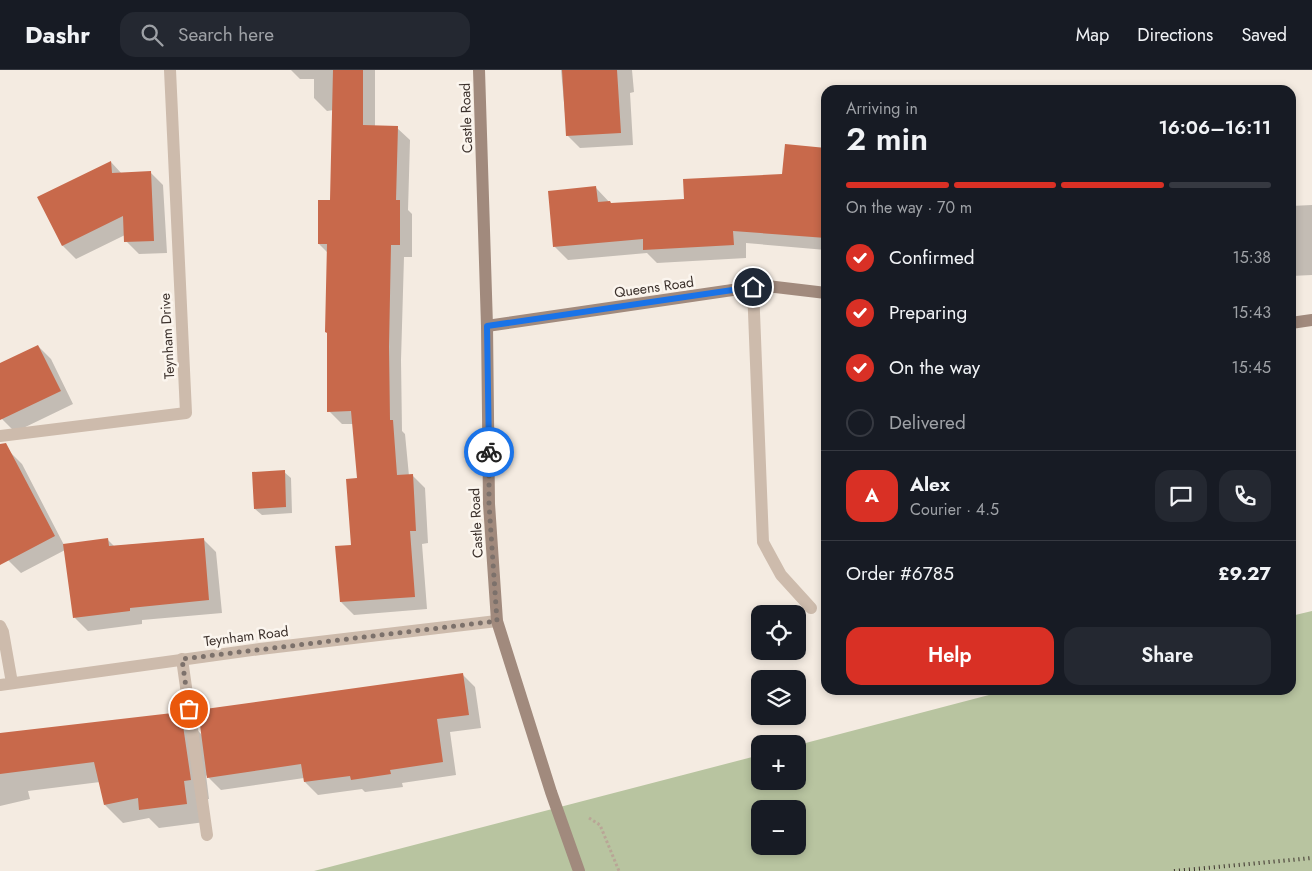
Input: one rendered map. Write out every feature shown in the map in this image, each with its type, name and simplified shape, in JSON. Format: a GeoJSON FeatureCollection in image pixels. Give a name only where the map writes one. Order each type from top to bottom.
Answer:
{"type":"FeatureCollection","features":[{"type":"Feature","properties":{"kind":"street","name":"Teynham Drive"},"geometry":{"type":"LineString","coordinates":[[0,436],[186,413],[170,70]]}},
{"type":"Feature","properties":{"kind":"street","name":"Castle Road"},"geometry":{"type":"LineString","coordinates":[[479,70],[487,326],[489,504],[497,621],[566,837],[579,871]]}},
{"type":"Feature","properties":{"kind":"street","name":"Queens Road"},"geometry":{"type":"LineString","coordinates":[[487,326],[753,287],[767,286],[821,292]]}},
{"type":"Feature","properties":{"kind":"street"},"geometry":{"type":"LineString","coordinates":[[753,287],[763,542],[781,575],[811,608]]}},
{"type":"Feature","properties":{"kind":"street"},"geometry":{"type":"LineString","coordinates":[[1296,322],[1312,320]]}},
{"type":"Feature","properties":{"kind":"street","name":"Teynham Road"},"geometry":{"type":"LineString","coordinates":[[6,684],[182,659],[497,621]]}},
{"type":"Feature","properties":{"kind":"street"},"geometry":{"type":"LineString","coordinates":[[0,626],[3,632],[6,684]]}},
{"type":"Feature","properties":{"kind":"street"},"geometry":{"type":"LineString","coordinates":[[182,659],[207,835]]}},
{"type":"Feature","properties":{"kind":"path"},"geometry":{"type":"LineString","coordinates":[[600,825],[619,871]]}},
{"type":"Feature","properties":{"kind":"green space"},"geometry":{"type":"Polygon","coordinates":[[[1312,611],[1312,871],[314,871],[751,757],[751,790],[806,790],[806,743],[989,695],[1296,695],[1296,615],[1312,611]]]}},
{"type":"Feature","properties":{"kind":"building"},"geometry":{"type":"Polygon","coordinates":[[[333,70],[363,70],[363,125],[398,126],[396,200],[400,200],[400,245],[391,245],[390,420],[393,420],[397,475],[413,474],[416,531],[410,531],[415,597],[340,602],[335,546],[351,545],[346,479],[357,478],[351,411],[327,412],[327,333],[325,332],[327,244],[318,244],[318,200],[330,200],[333,70]]]}},
{"type":"Feature","properties":{"kind":"building"},"geometry":{"type":"Polygon","coordinates":[[[562,70],[617,70],[621,133],[566,136],[562,70]]]}},
{"type":"Feature","properties":{"kind":"building"},"geometry":{"type":"Polygon","coordinates":[[[785,144],[821,148],[821,238],[733,231],[734,245],[643,250],[643,239],[553,247],[548,191],[596,186],[598,202],[610,201],[611,203],[684,199],[683,179],[782,174],[785,144]]]}},
{"type":"Feature","properties":{"kind":"building"},"geometry":{"type":"Polygon","coordinates":[[[111,161],[112,173],[151,171],[154,241],[124,242],[123,216],[62,246],[37,197],[111,161]]]}},
{"type":"Feature","properties":{"kind":"building"},"geometry":{"type":"Polygon","coordinates":[[[38,345],[61,391],[0,420],[0,363],[38,345]]]}},
{"type":"Feature","properties":{"kind":"building"},"geometry":{"type":"Polygon","coordinates":[[[6,443],[55,536],[0,565],[0,444],[6,443]]]}},
{"type":"Feature","properties":{"kind":"building"},"geometry":{"type":"Polygon","coordinates":[[[285,470],[286,507],[254,509],[252,472],[285,470]]]}},
{"type":"Feature","properties":{"kind":"building"},"geometry":{"type":"Polygon","coordinates":[[[108,538],[109,546],[204,538],[209,600],[130,608],[130,611],[73,618],[63,544],[108,538]]]}},
{"type":"Feature","properties":{"kind":"building"},"geometry":{"type":"Polygon","coordinates":[[[463,673],[469,715],[437,719],[443,762],[390,770],[391,774],[351,780],[350,776],[304,782],[301,764],[207,778],[198,710],[463,673]]]}},
{"type":"Feature","properties":{"kind":"building"},"geometry":{"type":"Polygon","coordinates":[[[181,712],[191,780],[184,781],[187,804],[139,810],[138,798],[104,805],[94,762],[0,774],[0,733],[181,712]]]}},
{"type":"Feature","properties":{"kind":"railway"},"geometry":{"type":"LineString","coordinates":[[1174,871],[1312,858]]}},
{"type":"Feature","properties":{"kind":"way so far"},"geometry":{"type":"LineString","coordinates":[[189,709],[182,659],[497,621],[489,504],[489,452]]}},
{"type":"Feature","properties":{"kind":"route"},"geometry":{"type":"LineString","coordinates":[[489,452],[487,326],[753,287]]}}]}
